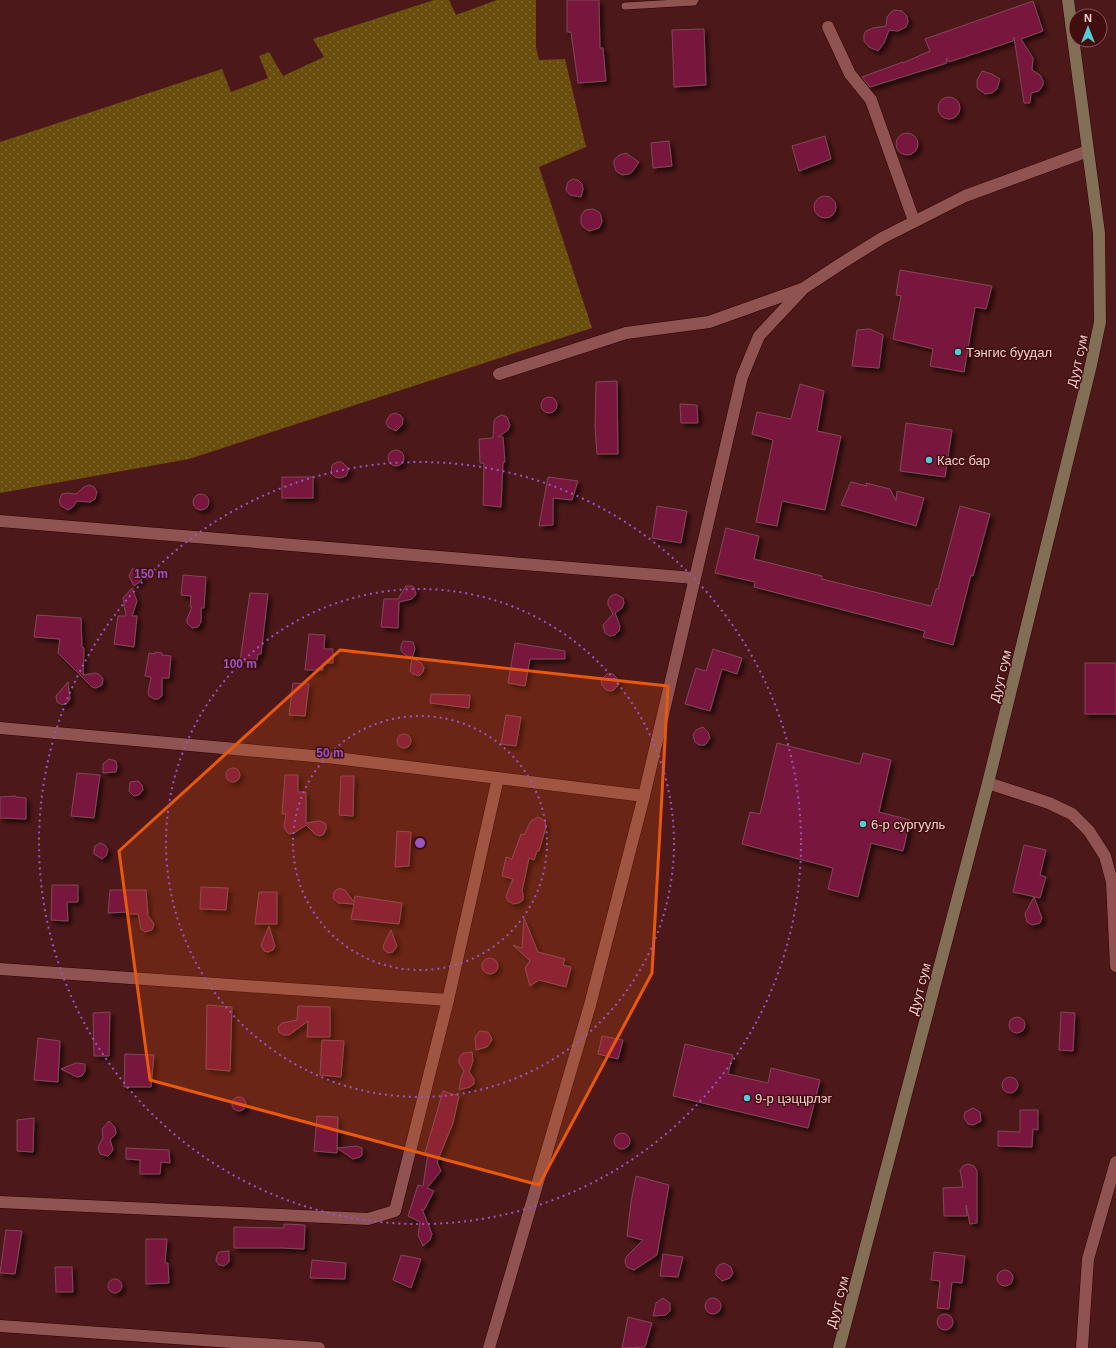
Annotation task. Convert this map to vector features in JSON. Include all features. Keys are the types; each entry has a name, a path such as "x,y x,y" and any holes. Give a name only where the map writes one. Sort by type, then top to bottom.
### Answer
{"main road":[{"name":"Дуут сум","path":"839,1348 988,783 1091,365 1100,322 1099,233 1068,0"}],"street":[{"path":"828,27 850,74 871,100 914,221"},
{"path":"498,374 626,333 709,322 804,288 882,238 965,196 1088,151"},
{"path":"489,1348 590,1005 644,796 742,377 760,336 804,288"},
{"path":"0,521 694,578"},
{"path":"0,728 336,758 644,796"},
{"path":"0,1202 368,1219 395,1211 448,1000 498,778"},
{"path":"988,783 1049,803 1072,814 1089,831 1104,856 1112,882 1116,966"},
{"path":"0,969 448,1000"},
{"path":"1082,1348 1088,1259 1116,1162"},
{"path":"0,1326 319,1348"}],"lane":[{"path":"624,6 694,2 695,0"}],"highlighted area":[{"path":"340,650 668,686 652,973 539,1185 150,1080 119,851"}],"shaded area":[{"path":"434,0 449,0 456,15 497,0 536,0 536,47 539,60 565,59 586,147 539,167 592,328 189,459 0,493 0,142 222,69 231,92 268,78 259,56 269,52 283,76 324,57 313,39"}],"building":[{"path":"567,0 599,0 600,48 603,48 606,81 578,83 571,32 567,32"},
{"path":"1033,1 1043,31 1021,39 1033,58 1032,70 1040,75 1043,85 1039,91 1031,93 1030,103 1024,103 1014,37 1013,41 949,62 946,58 947,63 870,87 862,77 903,63 930,51 925,39"},
{"path":"892,11 902,11 907,16 908,22 906,27 898,31 889,30 884,43 878,51 869,47 864,41 864,34 866,31 873,28 886,26 887,17"},
{"path":"704,29 706,85 674,87 672,30"},
{"path":"982,71 992,74 1000,79 997,89 992,93 985,94 977,88 977,80"},
{"path":"949,97 957,100 960,108 957,116 949,119 941,116 938,108 941,100"},
{"path":"907,133 915,136 918,144 915,152 907,155 899,152 896,144 899,136"},
{"path":"825,136 831,159 799,171 792,146"},
{"path":"669,141 672,166 653,168 651,143"},
{"path":"626,153 639,162 632,172 622,175 616,171 614,160 619,155"},
{"path":"573,179 578,180 582,184 583,189 581,197 570,195 566,190 568,182"},
{"path":"825,196 833,199 836,207 833,215 825,218 817,215 814,207 817,199"},
{"path":"593,209 599,212 602,222 599,228 589,231 583,227 581,223 581,216 585,210"},
{"path":"900,270 992,286 986,309 975,307 964,372 930,366 933,349 893,339 901,296 896,295"},
{"path":"870,329 883,335 879,368 852,366 857,330"},
{"path":"617,381 618,454 597,454 595,427 596,382"},
{"path":"800,384 824,391 817,431 841,436 825,510 782,501 777,526 756,522 773,440 752,434 757,412 791,419"},
{"path":"546,397 552,397 557,402 555,411 552,413 546,413 541,408 541,402"},
{"path":"680,404 697,405 698,423 681,423"},
{"path":"395,413 400,415 403,419 402,425 396,431 388,427 386,422 390,415"},
{"path":"502,415 507,417 510,425 508,430 498,437 503,437 505,462 503,462 501,507 483,505 484,463 480,463 479,439 493,438 494,421 497,417"},
{"path":"906,423 952,430 945,477 900,471"},
{"path":"393,450 399,450 404,455 402,464 399,466 393,466 388,461 388,455"},
{"path":"337,462 342,462 348,468 346,476 340,478 335,477 331,473 332,465"},
{"path":"282,477 313,477 313,498 282,498"},
{"path":"548,477 578,481 572,500 553,498 553,525 539,526"},
{"path":"851,482 867,486 866,483 890,489 896,501 897,491 924,498 916,526 841,505"},
{"path":"89,485 94,487 97,492 95,499 90,502 77,501 73,507 68,510 61,506 59,501 62,494 76,494 84,487"},
{"path":"198,494 204,494 209,499 207,508 204,510 198,510 193,505 193,499"},
{"path":"657,506 687,511 681,543 652,538"},
{"path":"960,506 990,514 973,576 971,575 953,645 923,637 925,631 754,587 755,582 715,573 726,528 759,536 754,559 822,576 822,579 931,606 936,589 938,589"},
{"path":"132,569 138,569 143,575 141,581 134,586 129,576"},
{"path":"183,575 206,577 204,608 201,608 201,622 198,627 192,628 187,623 192,607 190,607 191,596 181,595"},
{"path":"406,586 414,587 416,594 412,599 399,602 398,628 381,627 384,599 398,599"},
{"path":"132,588 137,601 132,616 137,616 134,647 114,644 118,616 126,616 123,598"},
{"path":"250,593 268,594 261,654 258,654 256,664 240,661"},
{"path":"616,594 623,598 624,603 622,608 615,613 620,626 619,631 615,635 610,636 605,633 603,625 613,614 608,605 608,600 611,596"},
{"path":"37,615 81,618 82,647 84,648 83,675 96,673 100,675 103,679 102,685 96,688 92,687 58,653 60,639 34,637"},
{"path":"309,634 325,635 324,649 333,649 333,663 323,663 323,670 305,670"},
{"path":"403,641 413,642 415,649 412,658 401,651"},
{"path":"515,643 565,651 565,659 530,659 525,686 508,683"},
{"path":"713,649 742,658 737,674 722,669 710,711 685,704 696,668 706,671"},
{"path":"155,652 162,653 162,655 171,656 169,678 162,678 162,696 158,699 154,699 149,696 148,693 151,677 145,676 149,653 155,654"},
{"path":"412,658 421,663 424,667 423,672 419,676 410,671"},
{"path":"1085,663 1116,663 1116,714 1085,714"},
{"path":"607,674 613,674 617,678 619,684 614,690 611,691 606,690 602,685 601,680"},
{"path":"68,682 70,699 67,703 62,705 57,702 56,696"},
{"path":"293,683 309,684 305,716 289,715"},
{"path":"431,694 470,695 469,708 430,703"},
{"path":"506,715 521,717 516,746 501,744"},
{"path":"703,727 708,732 710,738 705,745 699,745 695,742 693,735 696,730"},
{"path":"401,734 407,734 411,738 411,744 407,748 401,748 397,744 397,738"},
{"name":"6-р сургууль","path":"777,743 860,764 863,753 891,760 879,812 910,820 903,851 871,843 858,897 828,889 833,868 742,844 750,812 760,814"},
{"path":"109,759 116,761 116,772 103,773 103,764"},
{"path":"230,768 236,768 240,772 240,778 236,782 230,782 226,778 226,772"},
{"path":"77,773 100,775 94,818 71,816"},
{"path":"285,775 298,775 298,792 306,792 306,823 320,821 326,824 324,834 320,836 315,834 306,825 294,833 289,834 286,831 284,827 286,814 282,814"},
{"path":"341,776 354,776 353,816 339,815"},
{"path":"138,781 142,785 143,790 139,795 134,796 129,791 130,782"},
{"path":"16,796 26,798 26,819 0,818 0,797"},
{"path":"538,817 545,821 546,827 539,851 537,851 534,860 529,858 522,891 523,900 519,903 513,904 508,901 506,896 513,879 502,876 506,857 512,859 521,834 524,835 531,821"},
{"path":"397,831 411,832 409,866 395,867"},
{"path":"100,843 105,845 108,850 106,856 102,859 94,854 95,846"},
{"path":"1024,845 1046,850 1040,875 1046,877 1040,898 1013,892"},
{"path":"52,885 78,885 78,902 67,902 68,921 51,920"},
{"path":"201,887 228,888 226,910 200,909"},
{"path":"339,888 345,890 354,902 355,896 402,903 399,924 351,919 354,904 338,903 333,898 334,892"},
{"path":"110,890 146,890 147,914 154,924 152,930 145,932 141,929 138,914 127,914 127,912 108,913"},
{"path":"259,892 277,892 277,924 255,924"},
{"path":"1034,897 1042,918 1040,923 1032,925 1027,922 1025,914"},
{"path":"524,918 538,952 565,959 563,965 571,967 566,987 539,980 530,986 525,968 530,961 513,945 522,948"},
{"path":"269,926 275,946 273,950 268,952 264,951 261,945"},
{"path":"391,930 397,946 393,952 388,953 384,950 383,946"},
{"path":"487,958 493,958 498,963 496,972 493,974 487,974 482,969 482,963"},
{"path":"207,1005 232,1007 230,1071 206,1069"},
{"path":"298,1006 330,1007 330,1037 307,1037 308,1021 289,1035 284,1035 279,1032 278,1027 282,1023 297,1020"},
{"path":"110,1012 109,1056 94,1056 93,1013"},
{"path":"1061,1012 1075,1013 1073,1051 1059,1050"},
{"path":"1014,1017 1020,1017 1025,1022 1023,1031 1020,1033 1014,1033 1009,1028 1009,1022"},
{"path":"480,1031 488,1032 492,1040 487,1047 476,1050 475,1037"},
{"path":"602,1036 623,1040 618,1059 598,1054"},
{"path":"38,1038 60,1041 58,1082 34,1080"},
{"path":"322,1040 344,1041 341,1077 320,1075"},
{"path":"685,1044 733,1055 728,1074 768,1083 771,1068 820,1080 808,1128 673,1096"},
{"path":"472,1052 473,1061 469,1072 474,1079 474,1084 470,1087 459,1090 464,1071 459,1063 459,1058 463,1053"},
{"path":"125,1054 154,1055 151,1087 124,1087"},
{"path":"76,1063 85,1064 85,1071 82,1076 77,1077 61,1069"},
{"path":"1007,1077 1013,1077 1018,1082 1016,1091 1013,1093 1007,1093 1002,1088 1002,1082"},
{"path":"443,1091 459,1096 453,1123 437,1162 441,1171 427,1188 434,1191 424,1210 422,1209 432,1234 430,1240 423,1246 418,1235 420,1222 408,1216 418,1185 423,1186 428,1153 425,1153"},
{"path":"236,1097 242,1097 246,1101 246,1107 242,1111 236,1111 232,1107 232,1101"},
{"path":"973,1108 980,1112 981,1121 973,1125 968,1124 964,1118 965,1112"},
{"path":"1020,1110 1038,1110 1038,1130 1033,1129 1032,1147 998,1146 998,1131 1020,1132"},
{"path":"317,1116 338,1117 337,1153 314,1151"},
{"path":"34,1118 33,1152 17,1151 17,1120"},
{"path":"109,1121 115,1127 116,1134 110,1140 113,1149 108,1156 100,1154 98,1147 103,1138 102,1129"},
{"path":"619,1133 625,1133 630,1138 628,1147 625,1149 619,1149 614,1144 614,1138"},
{"path":"357,1146 362,1148 362,1155 353,1159 337,1148"},
{"path":"126,1148 169,1150 170,1163 161,1162 160,1174 140,1174 140,1160 126,1159"},
{"path":"968,1164 974,1166 977,1171 977,1223 970,1224 966,1205 967,1216 944,1216 943,1188 963,1187 960,1170 963,1166"},
{"path":"636,1176 669,1185 657,1255 634,1270 627,1267 625,1262 626,1257 643,1240 627,1236"},
{"path":"284,1224 305,1225 304,1249 234,1248 234,1227 284,1228"},
{"path":"6,1230 22,1231 15,1274 0,1273"},
{"path":"146,1239 167,1239 165,1263 168,1263 169,1283 146,1284"},
{"path":"229,1251 229,1262 224,1266 219,1265 216,1261 219,1252"},
{"path":"934,1252 965,1256 962,1283 952,1282 949,1309 937,1308 940,1281 931,1280"},
{"path":"663,1254 683,1257 678,1277 660,1276"},
{"path":"401,1255 421,1259 411,1288 393,1280"},
{"path":"312,1260 346,1263 345,1279 310,1278"},
{"path":"724,1263 731,1267 733,1273 730,1278 722,1281 716,1275 716,1270 719,1265"},
{"path":"55,1267 72,1267 73,1292 56,1292"},
{"path":"1002,1270 1008,1270 1013,1275 1011,1284 1008,1286 1002,1286 997,1281 997,1275"},
{"path":"112,1279 118,1279 122,1283 122,1289 118,1293 112,1293 108,1289 108,1283"},
{"path":"663,1298 670,1303 670,1311 666,1315 653,1316 656,1303"},
{"path":"710,1298 716,1298 721,1303 719,1312 716,1314 710,1314 705,1309 705,1303"},
{"path":"942,1314 948,1314 953,1319 951,1328 948,1330 942,1330 937,1325 937,1319"},
{"path":"628,1317 652,1323 645,1347 622,1348"}],"place":[{"name":"Тэнгис буудал","path":"958,352"},
{"name":"Касс бар","path":"929,460"},
{"name":"6-р сургууль","path":"863,824"},
{"name":"9-р цэццрлэг","path":"747,1098"}]}
